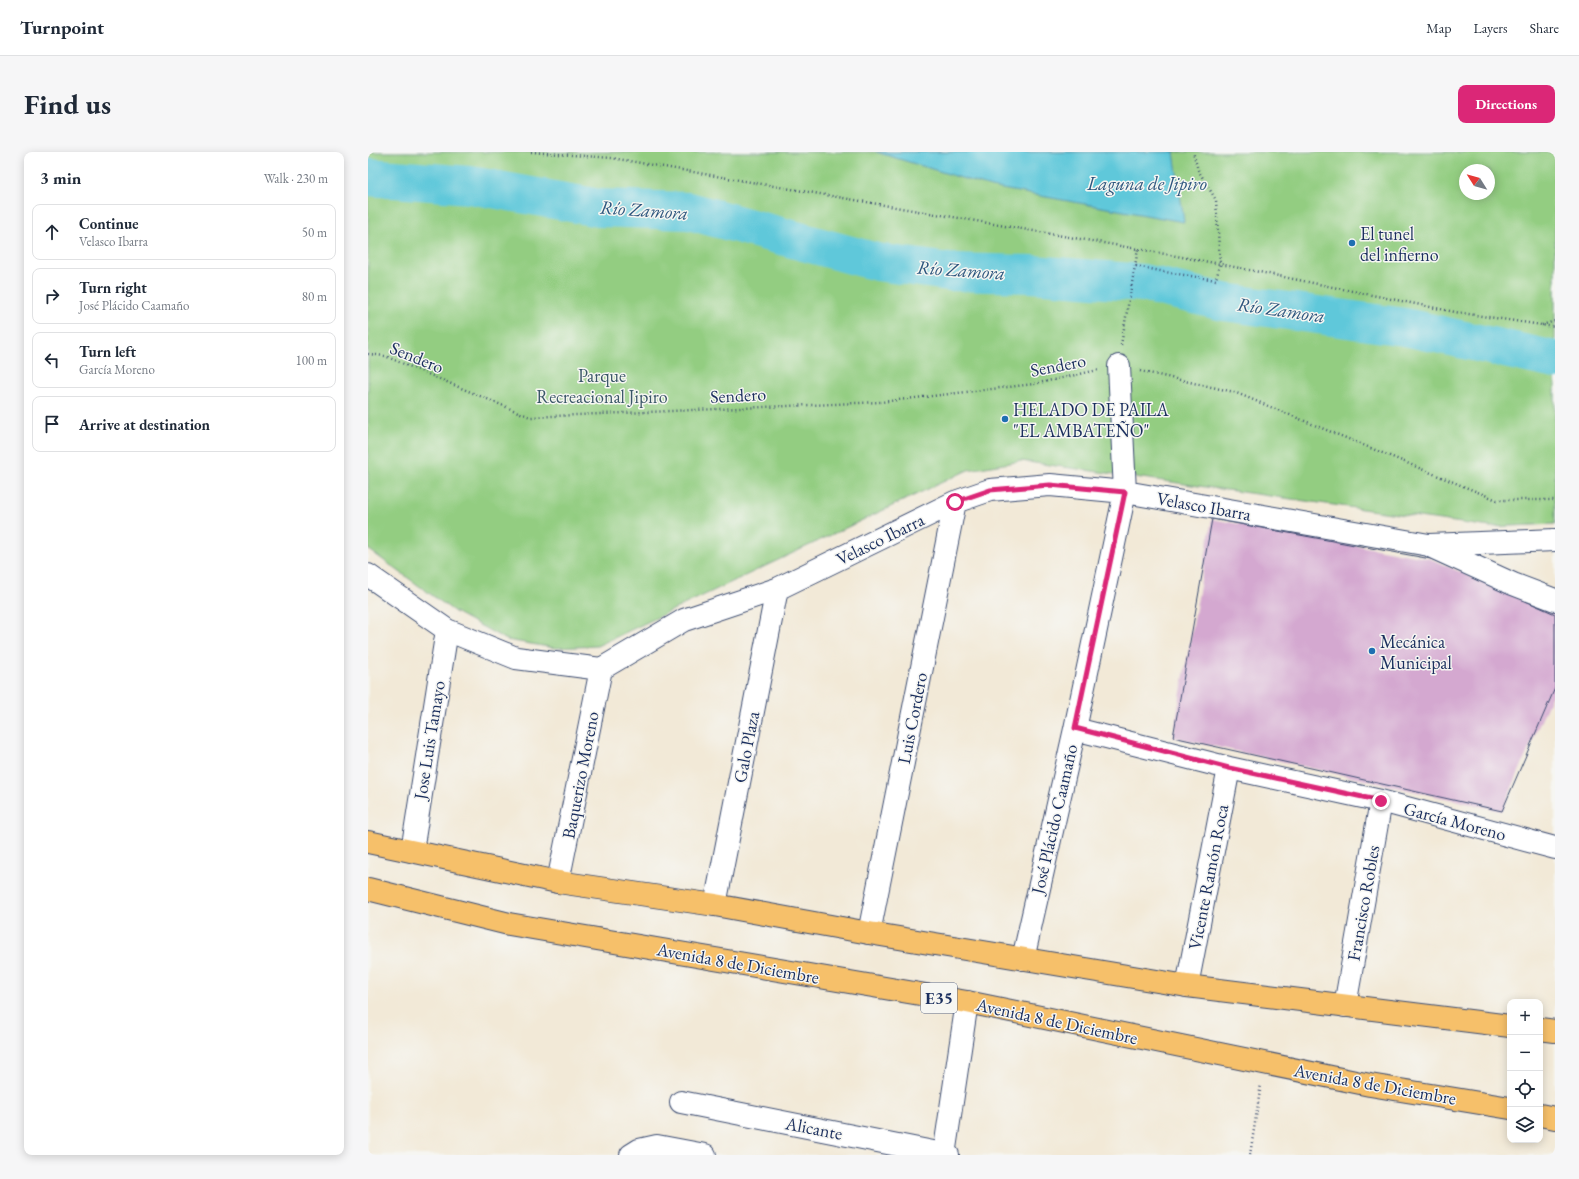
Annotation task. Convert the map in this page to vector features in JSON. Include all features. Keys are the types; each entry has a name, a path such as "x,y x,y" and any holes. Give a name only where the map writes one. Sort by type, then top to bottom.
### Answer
{"highway":[{"path":"368,842 558,882 715,905 869,933 1187,986 1507,1026"},
{"name":"Avenida 8 de Diciembre","path":"368,889 509,924 967,1002 1370,1085 1507,1108"},
{"path":"1543,1030 1555,1031"},
{"path":"1543,1116 1555,1118"}],"street":[{"name":"José Plácido Caamaño","path":"1023,959 1075,728 1125,492 1119,366"},
{"name":"Velasco Ibarra","path":"601,669 684,620 777,589 955,502 990,490 1050,485 1125,492 1429,546 1555,540"},
{"name":"Luis Cordero","path":"869,933 955,502"},
{"name":"Velasco Ibarra","path":"1429,546 1513,584 1555,600"},
{"path":"368,575 447,630 516,658 601,669"},
{"name":"Galo Plaza","path":"715,905 777,589"},
{"name":"Jose Luis Tamayo","path":"412,851 447,630"},
{"name":"Baquerizo Moreno","path":"558,882 601,669"},
{"name":"García Moreno","path":"1075,728 1229,768 1381,801 1555,848"},
{"name":"Vicente Ramón Roca","path":"1187,986 1229,768"},
{"name":"Francisco Robles","path":"1345,1006 1381,801"},
{"path":"946,1155 967,1002"},
{"name":"Alicante","path":"681,1102 946,1155"},
{"path":"631,1155 639,1150 657,1146 705,1155"}],"path":[{"path":"531,152 612,158 1138,249 1220,264 1455,312 1555,327"},
{"path":"1136,266 1216,280 1220,264 1216,200 1198,170 1193,152"},
{"path":"1122,334 1138,249"},
{"path":"1542,325 1555,321"},
{"name":"Sendero","path":"368,354 385,356 530,417 881,402 1034,384 1119,366"},
{"path":"1119,366 1234,392 1497,500 1555,500"},
{"path":"1250,1155 1265,1064"}],"green space":[{"name":"Parque Recreacional Jipiro","path":"368,152 1555,152 1555,524 1490,527 1021,461 968,470 597,646 555,648 507,640 455,612 368,549"}],"water":[{"name":"Laguna de Jipiro","path":"876,152 1174,152 1184,222 991,187"}],"building":[{"name":"Mecánica Municipal","path":"1212,519 1431,559 1555,614 1555,688 1502,811 1173,737"}],"waterway":[{"name":"Río Zamora","path":"368,177 470,185 599,208 689,211 877,262 949,272 1032,274 1143,283 1224,302 1405,327 1555,360"}],"place":[{"name":"El tunel del infierno","path":"1352,243"},
{"name":"HELADO DE PAILA \"EL AMBATEÑO\"","path":"1005,419"},
{"name":"Mecánica Municipal","path":"1372,651"}],"route":[{"path":"955,502 990,490 1050,485 1125,492 1075,728 1229,768 1381,801"}]}
